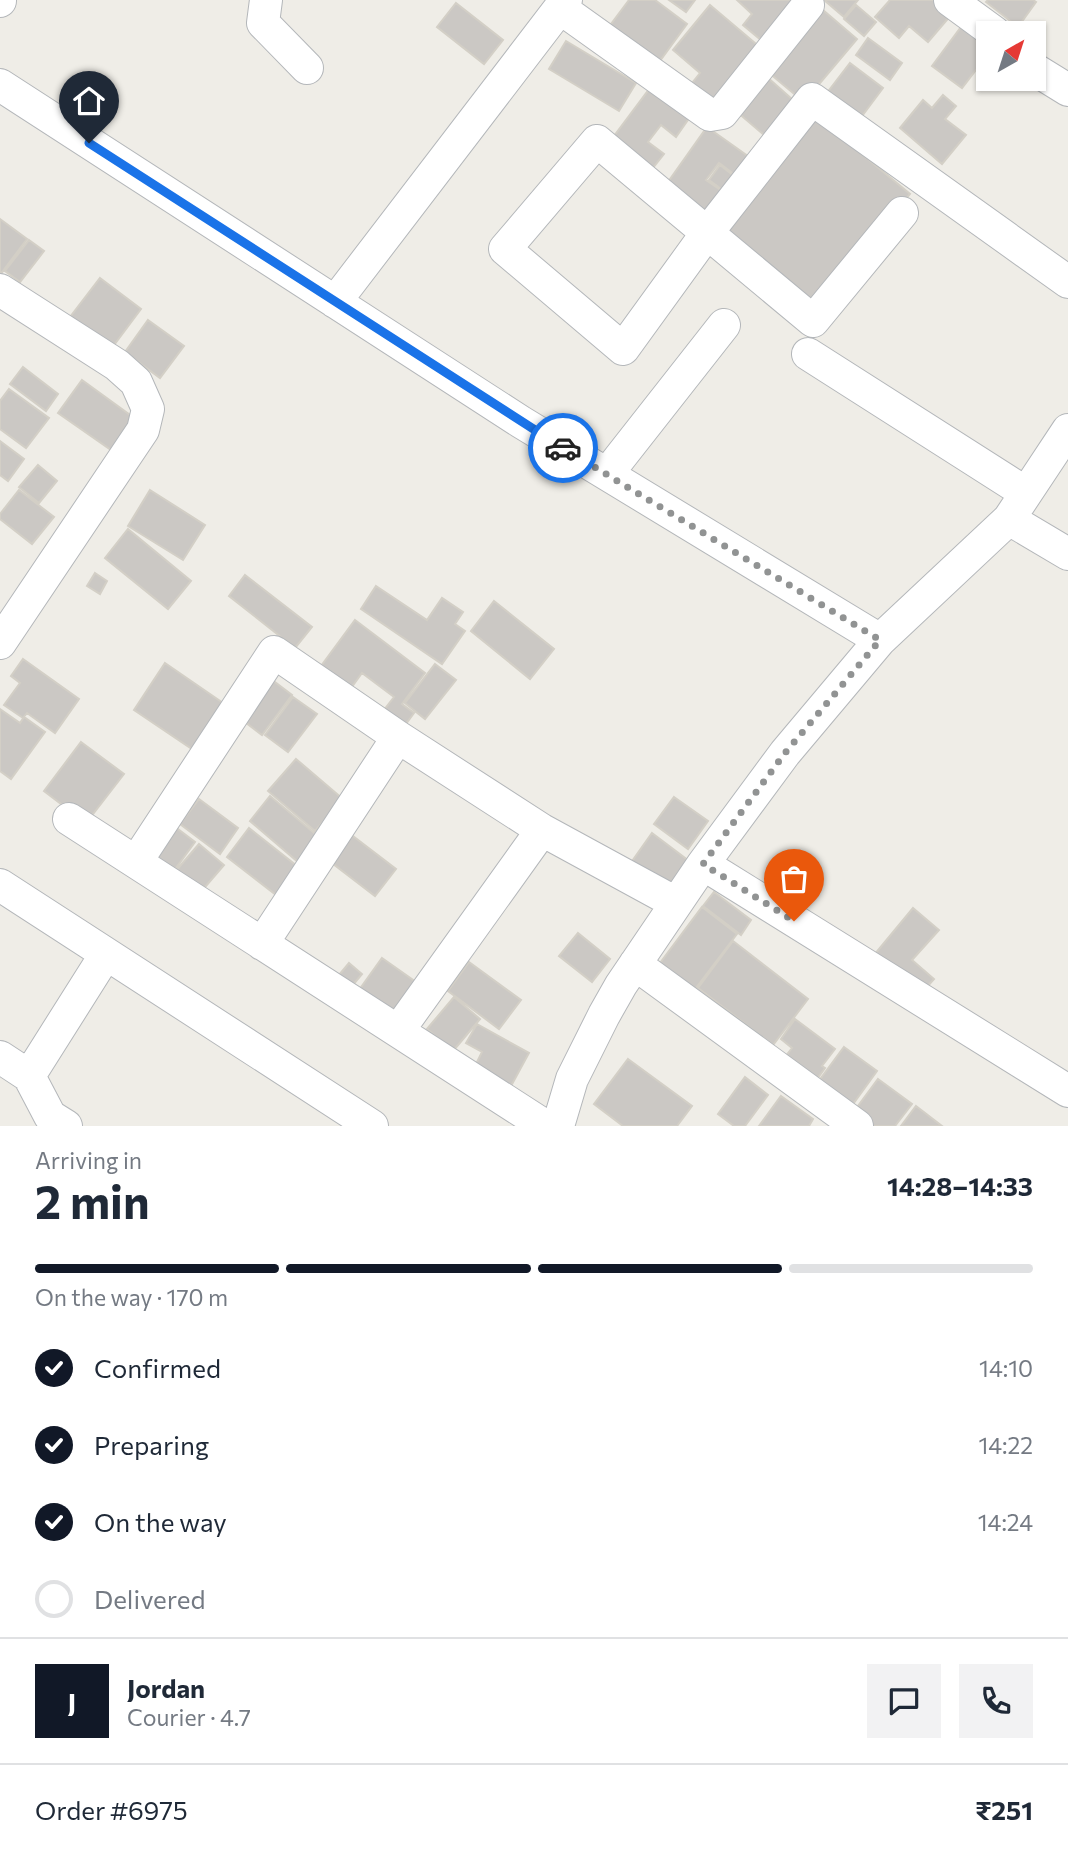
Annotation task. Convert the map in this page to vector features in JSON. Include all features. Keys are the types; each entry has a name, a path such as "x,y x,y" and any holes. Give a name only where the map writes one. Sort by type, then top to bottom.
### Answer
{"street":[{"path":"266,0 262,23 307,68"},
{"path":"950,0 979,21"},
{"path":"335,302 563,4 710,115 722,113 808,5"},
{"path":"1046,76 1068,90"},
{"path":"0,85 521,422 880,640"},
{"path":"902,213 813,321 707,233 597,141 505,249 623,349 707,233 812,100 1068,282"},
{"path":"0,290 117,365 136,382 148,409 143,430 0,643"},
{"path":"607,474 724,325"},
{"path":"808,354 1026,492"},
{"path":"558,1126 572,1079 604,1015 703,864 785,753 880,640 1009,519 1068,430"},
{"path":"1009,519 1068,554"},
{"path":"136,862 274,652 398,737 542,830 676,903"},
{"path":"262,944 398,737"},
{"path":"69,819 545,1126"},
{"path":"398,1031 542,830"},
{"path":"703,864 1068,1091"},
{"path":"0,885 372,1126"},
{"path":"29,1076 106,954"},
{"path":"635,964 857,1126"},
{"path":"0,1057 29,1076 53,1122"}],"building":[{"path":"629,0 655,0 687,24 654,69 605,32"},
{"path":"669,0 695,0 686,12"},
{"path":"737,0 795,0 761,40 743,25 752,14"},
{"path":"824,0 858,0 844,17"},
{"path":"890,0 933,0 951,15 928,42 909,26 899,38 875,17"},
{"path":"986,2 1036,2 1022,21 1010,21"},
{"path":"456,3 503,40 484,64 437,27"},
{"path":"710,5 761,48 715,102 692,83 700,73 673,50"},
{"path":"856,5 876,22 864,36 844,19"},
{"path":"823,10 857,39 804,102 769,73"},
{"path":"964,23 976,32 976,70 962,88 932,66"},
{"path":"868,38 902,63 890,80 856,55"},
{"path":"566,41 636,83 619,111 549,69"},
{"path":"850,63 883,88 856,124 823,98"},
{"path":"767,77 801,107 771,141 737,112"},
{"path":"650,88 690,117 676,137 661,125 648,142 664,154 648,174 608,144"},
{"path":"943,95 956,106 945,119 966,135 942,164 900,128 923,100 932,108"},
{"path":"817,117 910,194 816,309 722,233"},
{"path":"707,127 752,159 739,178 719,163 706,180 722,191 704,217 663,189"},
{"path":"720,165 739,180 728,194 709,180"},
{"path":"0,219 27,239 0,275"},
{"path":"29,240 44,251 20,282 5,271"},
{"path":"100,278 141,309 111,349 70,317"},
{"path":"148,320 184,346 160,378 125,352"},
{"path":"23,367 58,394 46,411 10,384"},
{"path":"82,380 137,420 114,452 58,413"},
{"path":"9,389 49,418 26,448 0,429 0,401"},
{"path":"0,441 24,459 8,481 0,475"},
{"path":"38,465 57,481 39,503 19,487"},
{"path":"19,490 54,517 32,544 0,519 0,514"},
{"path":"150,490 205,525 183,560 128,526"},
{"path":"128,529 191,581 168,609 105,558"},
{"path":"95,573 107,581 100,594 87,586"},
{"path":"245,575 312,627 295,648 229,596"},
{"path":"376,586 427,620 442,598 463,612 455,624 465,631 442,664 361,609"},
{"path":"494,601 554,649 530,679 471,631"},
{"path":"355,620 425,673 402,704 414,713 406,724 384,710 394,697 362,673 351,688 321,666"},
{"path":"23,659 79,699 55,733 27,713 23,718 4,705 20,683 11,676"},
{"path":"165,663 223,703 192,749 134,710"},
{"path":"435,664 456,680 425,719 405,703"},
{"path":"271,679 292,695 262,735 241,719"},
{"path":"293,697 317,714 288,752 265,735"},
{"path":"0,709 20,723 24,717 45,732 11,779 0,771"},
{"path":"81,742 124,774 86,823 44,791"},
{"path":"296,759 343,799 315,831 268,791"},
{"path":"270,796 319,837 298,862 250,821"},
{"path":"674,797 708,821 688,849 654,824"},
{"path":"199,799 238,828 220,854 180,824"},
{"path":"174,826 195,842 173,872 151,856"},
{"path":"249,828 302,870 280,898 227,857"},
{"path":"349,833 396,869 375,896 328,860"},
{"path":"652,833 689,861 667,891 630,864"},
{"path":"199,844 224,865 199,894 174,873"},
{"path":"714,892 751,920 741,935 703,906"},
{"path":"702,907 737,934 686,1001 651,975"},
{"path":"913,908 939,930 912,960 934,979 919,996 869,961"},
{"path":"578,933 610,959 592,982 559,956"},
{"path":"733,941 808,999 773,1045 698,988"},
{"path":"382,958 416,982 393,1015 359,990"},
{"path":"469,962 521,1000 499,1029 448,991"},
{"path":"349,963 362,974 347,992 334,981"},
{"path":"454,997 480,1019 453,1051 427,1029"},
{"path":"795,1019 835,1049 812,1086 781,1062 792,1048 781,1039"},
{"path":"477,1024 529,1053 510,1088 474,1068 482,1052 466,1043"},
{"path":"844,1047 877,1071 848,1111 815,1086"},
{"path":"628,1059 692,1106 677,1126 623,1126 594,1104"},
{"path":"745,1077 768,1095 745,1126 734,1126 718,1114"},
{"path":"878,1079 912,1104 895,1126 868,1126 852,1114"},
{"path":"781,1096 813,1119 809,1126 759,1126"},
{"path":"916,1106 942,1126 901,1126"}],"way so far":[{"path":"563,448 880,640 785,753 703,864 794,921"}],"route":[{"path":"89,143 563,448"}]}
